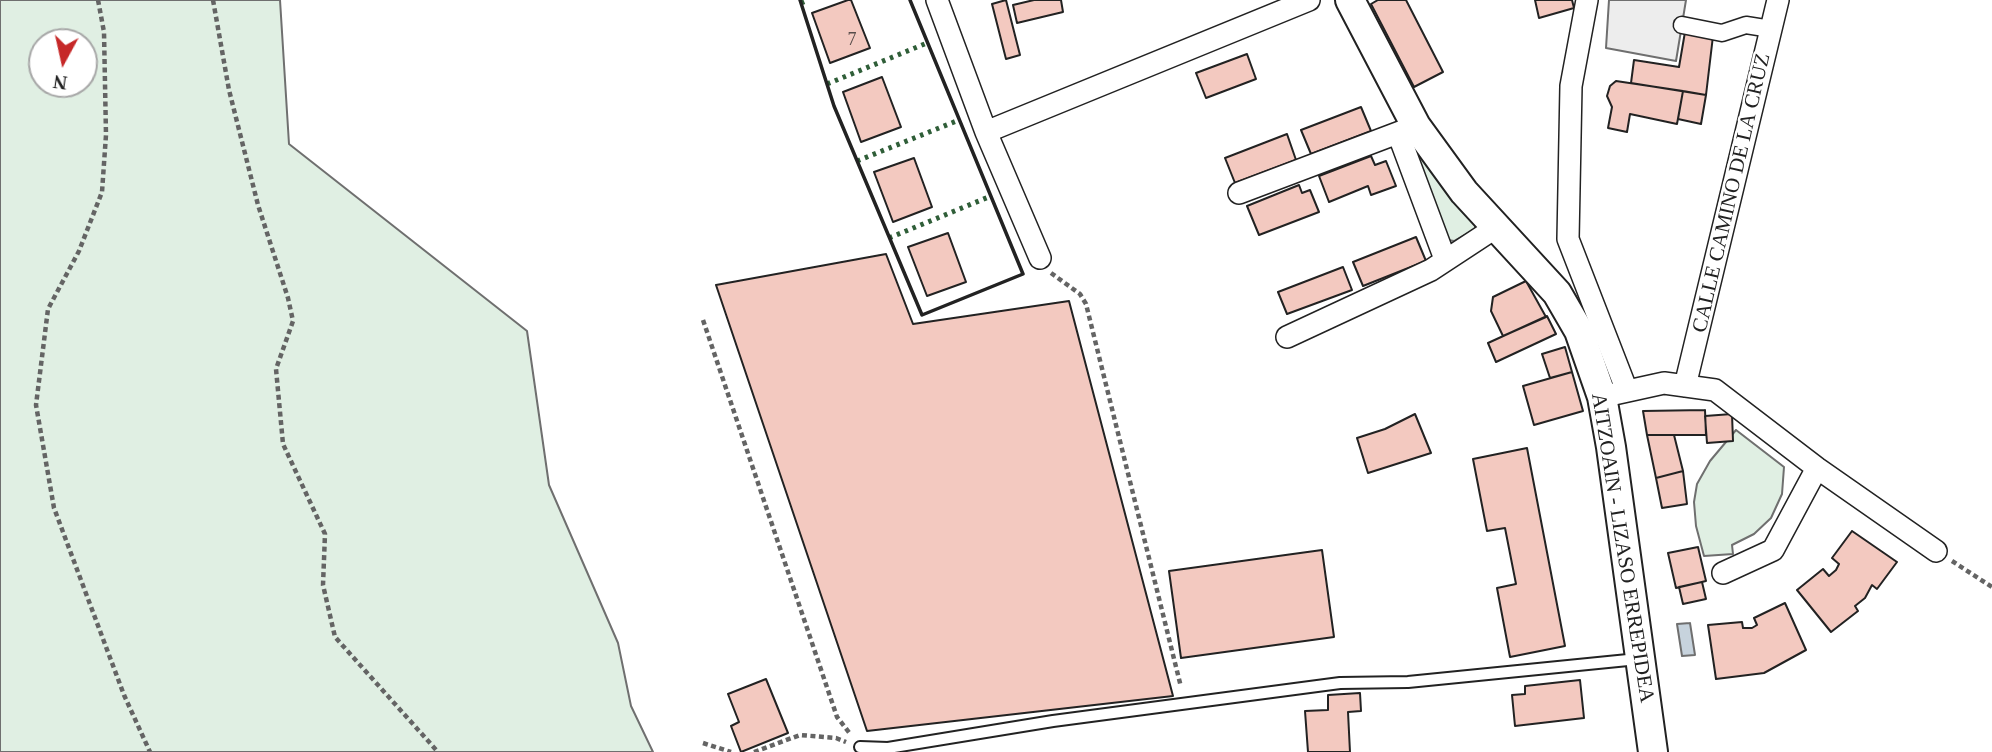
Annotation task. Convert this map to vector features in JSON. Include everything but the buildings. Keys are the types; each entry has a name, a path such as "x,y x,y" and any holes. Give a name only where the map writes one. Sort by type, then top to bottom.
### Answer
{"street":[{"path":"937,0 986,132 1040,258"},
{"path":"986,132 1309,0"},
{"name":"AITZOAIN - LIZASO ERREPIDEA","path":"1350,0 1407,130 1558,293 1614,394 1611,447 1653,752"},
{"path":"1587,0 1571,86 1568,239 1614,394 1664,383 1715,390 1817,468 1936,551"},
{"name":"CALLE CAMINO DE LA CRUZ","path":"1685,386 1778,0"},
{"path":"1682,25 1721,33 1746,26 1771,29"},
{"path":"1239,194 1407,130 1445,259"},
{"path":"1287,337 1431,270 1498,226"},
{"path":"1723,573 1773,550 1817,468"}],"lane":[{"path":"860,747 888,748 1053,721 1340,683 1408,682 1641,659"}],"path":[{"path":"97,0 104,32 106,135 102,192 79,251 48,309 36,405 54,508 124,695 150,752"},
{"path":"213,0 229,90 258,205 293,321 276,369 283,444 325,534 323,585 335,637 438,752"},
{"path":"1040,258 1044,268 1080,294 1086,304 1178,680 1188,704"},
{"path":"703,320 837,717 860,747"},
{"path":"1936,551 1992,587"},
{"path":"754,752 800,735 836,738 860,747"},
{"path":"703,743 731,752"}],"green space":[{"path":"0,0 280,0 289,144 527,331 549,485 618,643 631,706 653,752 0,752"},
{"path":"1414,145 1476,224 1475,229 1454,241 1448,240 1413,149"},
{"path":"1736,430 1784,467 1782,494 1771,518 1754,534 1732,545 1733,554 1704,556 1696,526 1694,502 1697,484 1710,461"}],"shaded area":[{"path":"1609,0 1686,0 1676,61 1606,48"},
{"path":"1690,623 1695,655 1682,656 1677,624"}],"hedge":[{"path":"801,3 808,0"},
{"path":"827,84 927,43"},
{"path":"857,161 959,120"},
{"path":"889,238 991,196"}],"wall":[{"path":"800,0 834,106 922,315 1023,274 910,0"}]}
